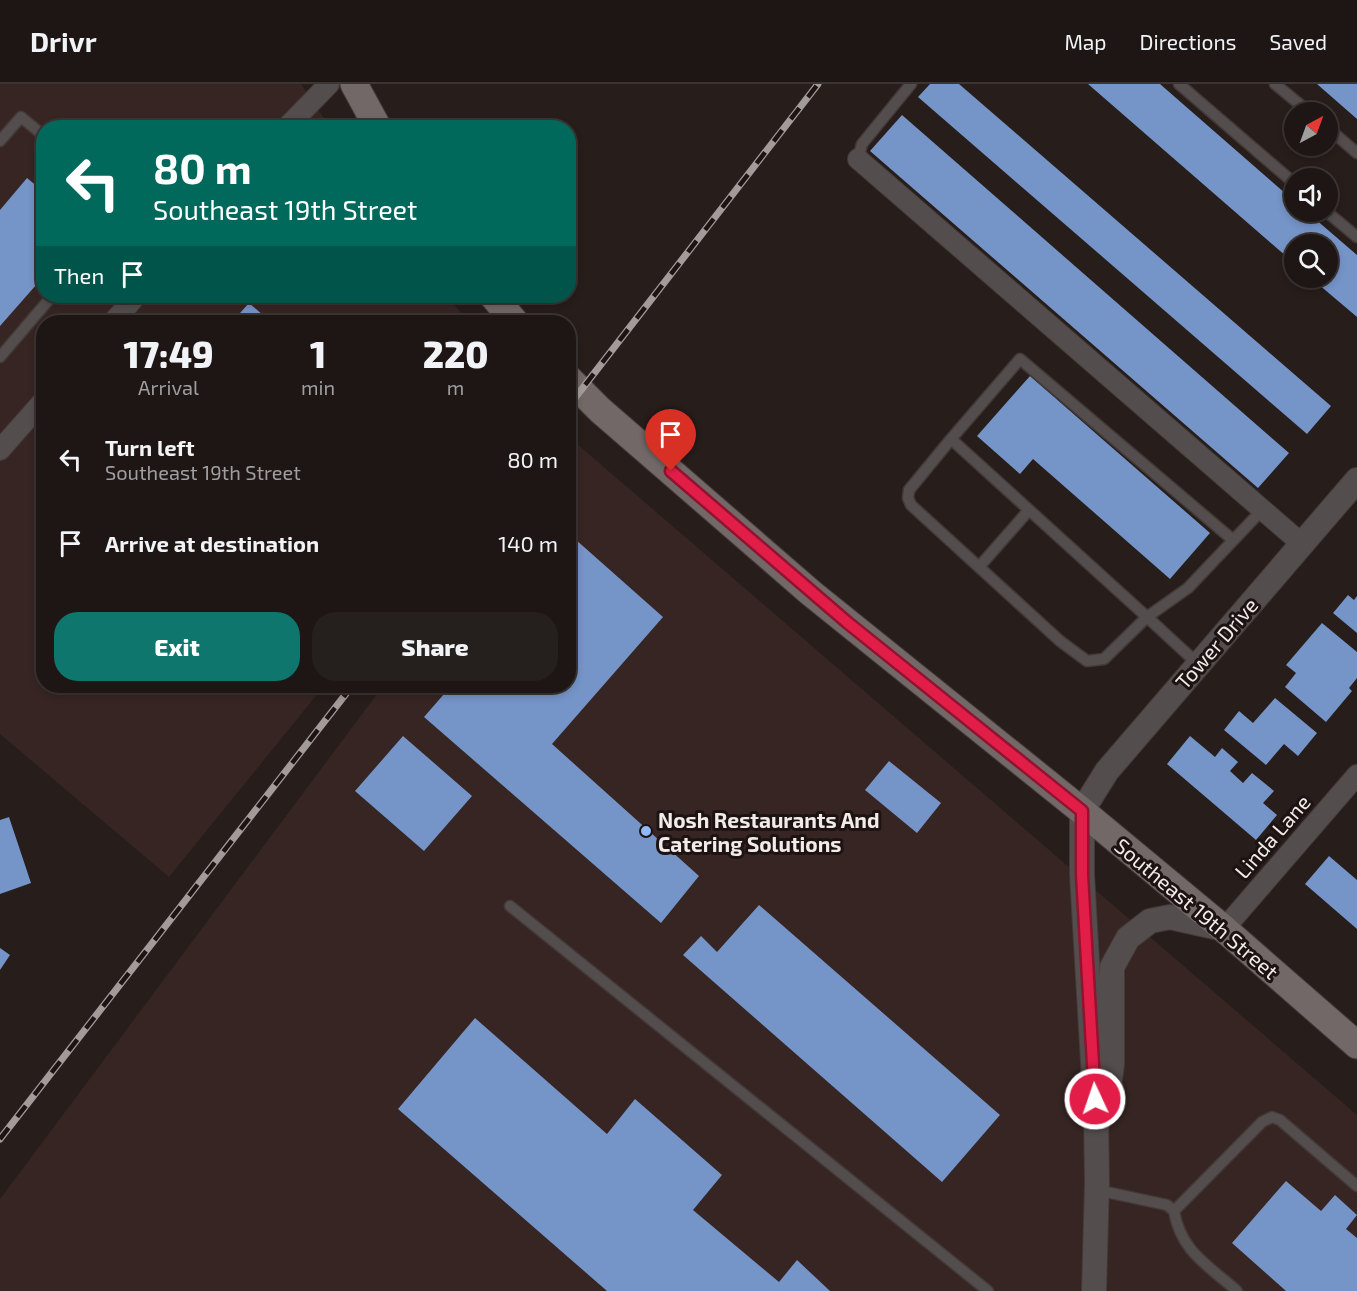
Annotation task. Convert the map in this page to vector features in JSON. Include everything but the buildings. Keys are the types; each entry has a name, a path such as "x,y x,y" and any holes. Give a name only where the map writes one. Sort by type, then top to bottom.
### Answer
{"main road":[{"path":"354,84 374,120"},
{"path":"499,303 509,315"},
{"name":"Southeast 19th Street","path":"576,386 600,410 811,593 1082,811 1224,929 1357,1045"}],"street":[{"path":"294,120 329,84"},
{"path":"858,159 1302,544"},
{"path":"118,315 130,303"},
{"path":"0,450 36,409"},
{"name":"Tower Drive","path":"1082,811 1107,771 1357,480"},
{"name":"Linda Lane","path":"1224,929 1357,775"},
{"path":"1082,811 1082,875 1096,1114 1097,1187 1094,1291"},
{"path":"1097,1187 1112,1064 1112,967 1128,938 1150,921 1170,917 1224,929"}],"lane":[{"path":"858,159 862,144 911,84"},
{"path":"1179,84 1284,174"},
{"path":"1275,84 1297,102"},
{"path":"0,141 21,117 36,129"},
{"path":"1338,137 1357,153"},
{"path":"1338,221 1357,237"},
{"path":"0,357 46,303"},
{"path":"1233,540 1020,359 909,490 908,498 911,505 1087,661 1104,659 1147,617 1188,588 1262,510"},
{"path":"951,439 1198,664"},
{"path":"979,567 1029,510"},
{"path":"510,906 980,1289"},
{"path":"1174,1211 1262,1122 1272,1117 1280,1120 1357,1186"},
{"path":"1097,1187 1159,1202 1174,1211 1177,1229 1185,1245 1238,1291"}],"shaded area":[{"path":"0,84 301,84 325,120 36,120 36,303 453,303 463,315 36,315 36,693 318,693 169,877 0,734"},
{"path":"576,443 1357,1115 1357,1291 0,1291 0,1199 378,693 576,693"}],"railway":[{"path":"576,397 818,84"},
{"path":"0,1139 347,693"}],"place":[{"name":"Nosh Restaurants And Catering Solutions","path":"646,831"}],"route":[{"path":"671,471 811,593 1082,811 1082,875 1095,1099"}]}
